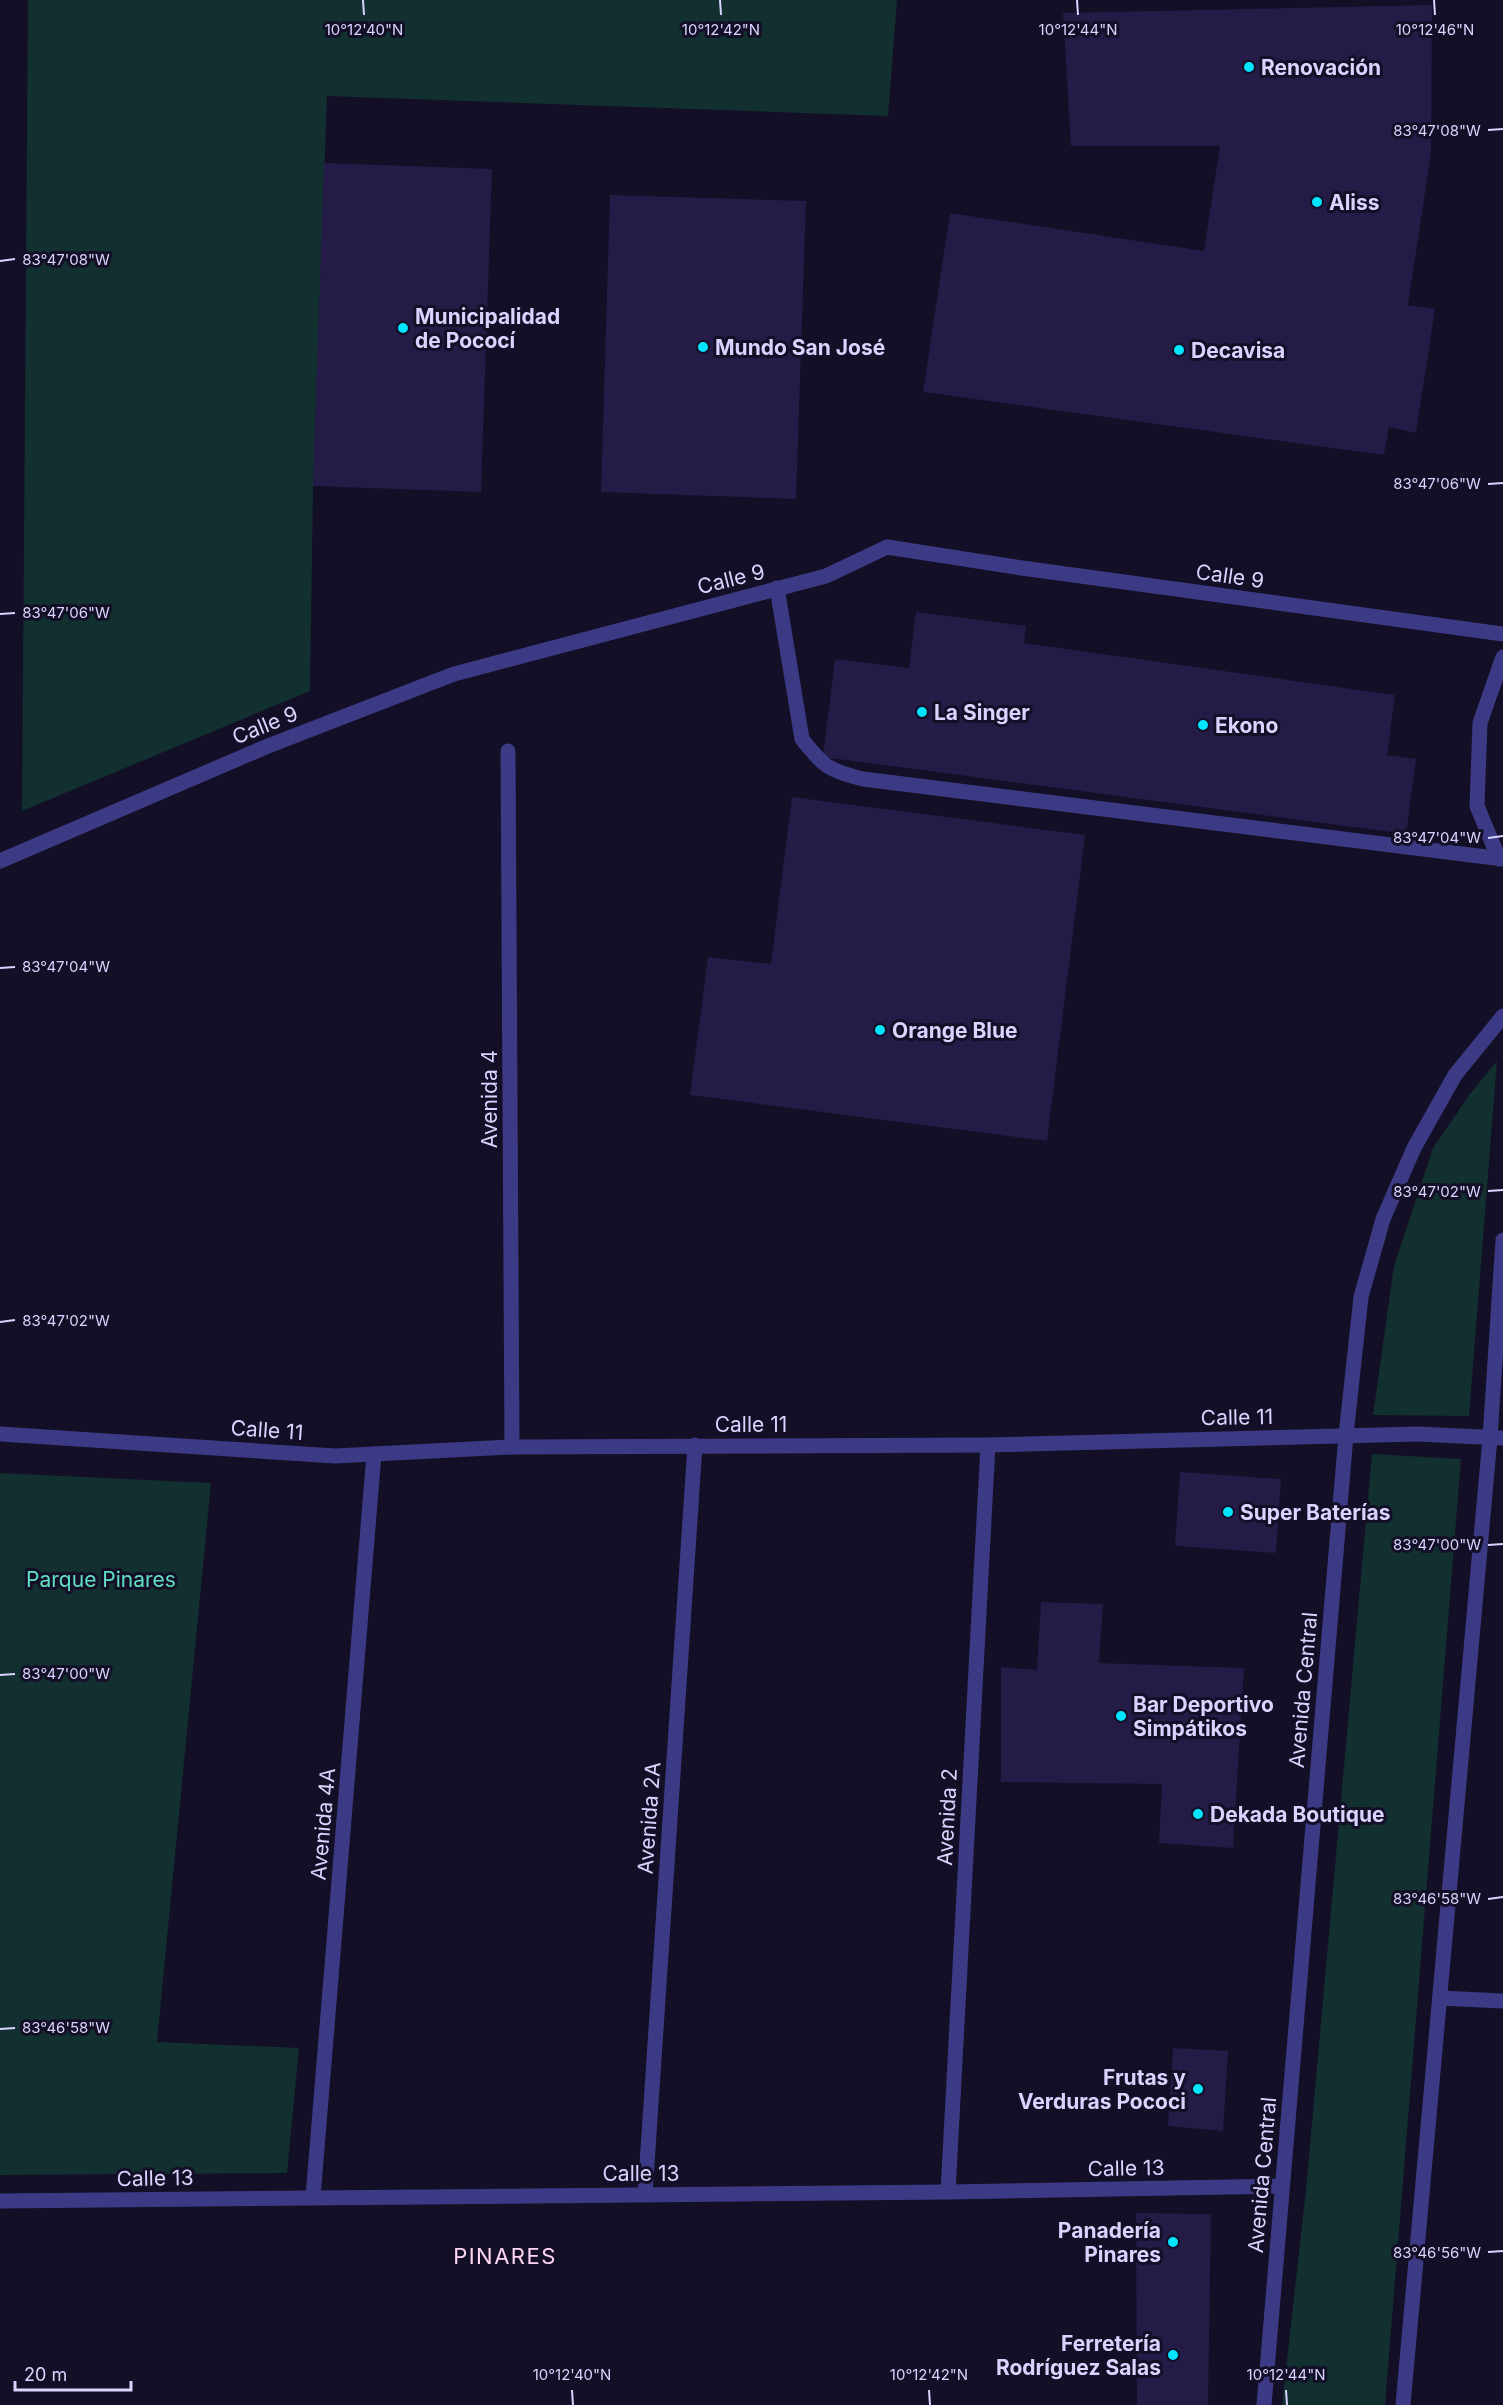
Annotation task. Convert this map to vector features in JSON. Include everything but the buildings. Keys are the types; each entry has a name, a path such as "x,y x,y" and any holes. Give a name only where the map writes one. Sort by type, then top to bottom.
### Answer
{"street":[{"name":"Calle 9","path":"0,861 268,746 454,674 826,576 887,547 1022,568 1503,634"},
{"path":"777,588 802,739 816,757 837,773 863,779 1501,859"},
{"path":"1501,859 1477,806 1480,723 1503,657"},
{"name":"Avenida 4","path":"508,751 512,1447"},
{"name":"Avenida Central","path":"1264,2405 1346,1436 1361,1297 1383,1219 1414,1148 1455,1075 1503,1016"},
{"path":"1404,2405 1440,1998 1497,1438 1503,1240"},
{"name":"Calle 11","path":"0,1434 335,1456 512,1447 988,1444 1417,1434 1497,1438"},
{"name":"Avenida 2","path":"948,2192 988,1444"},
{"name":"Avenida 2A","path":"645,2194 695,1445"},
{"name":"Avenida 4A","path":"313,2198 374,1454"},
{"path":"1440,1998 1503,2001"},
{"name":"Calle 13","path":"0,2200 948,2192 1281,2186"}],"green space":[{"path":"28,0 897,0 888,116 327,96 313,486 310,691 22,811"},
{"path":"1497,1061 1469,1416 1373,1415 1394,1266 1433,1148 1470,1094"},
{"path":"1372,1454 1461,1459 1385,2405 1282,2405 1306,2190"},
{"name":"Parque Pinares","path":"0,1473 211,1483 157,2042 299,2048 287,2173 0,2175"}],"place":[{"name":"Renovación","path":"1249,67"},
{"name":"Aliss","path":"1317,202"},
{"name":"Municipalidad de Pococí","path":"403,328"},
{"name":"Mundo San José","path":"703,347"},
{"name":"Decavisa","path":"1179,350"},
{"name":"La Singer","path":"922,712"},
{"name":"Ekono","path":"1203,725"},
{"name":"Orange Blue","path":"880,1030"},
{"name":"Super Baterías","path":"1228,1512"},
{"name":"Bar Deportivo Simpátikos","path":"1121,1716"},
{"name":"Dekada Boutique","path":"1198,1814"},
{"name":"Frutas y Verduras Pococi","path":"1198,2089"},
{"name":"Panadería Pinares","path":"1173,2242"},
{"name":"Ferretería Rodríguez Salas","path":"1173,2355"}],"district":[{"name":"PINARES","path":"505,2256"}]}
